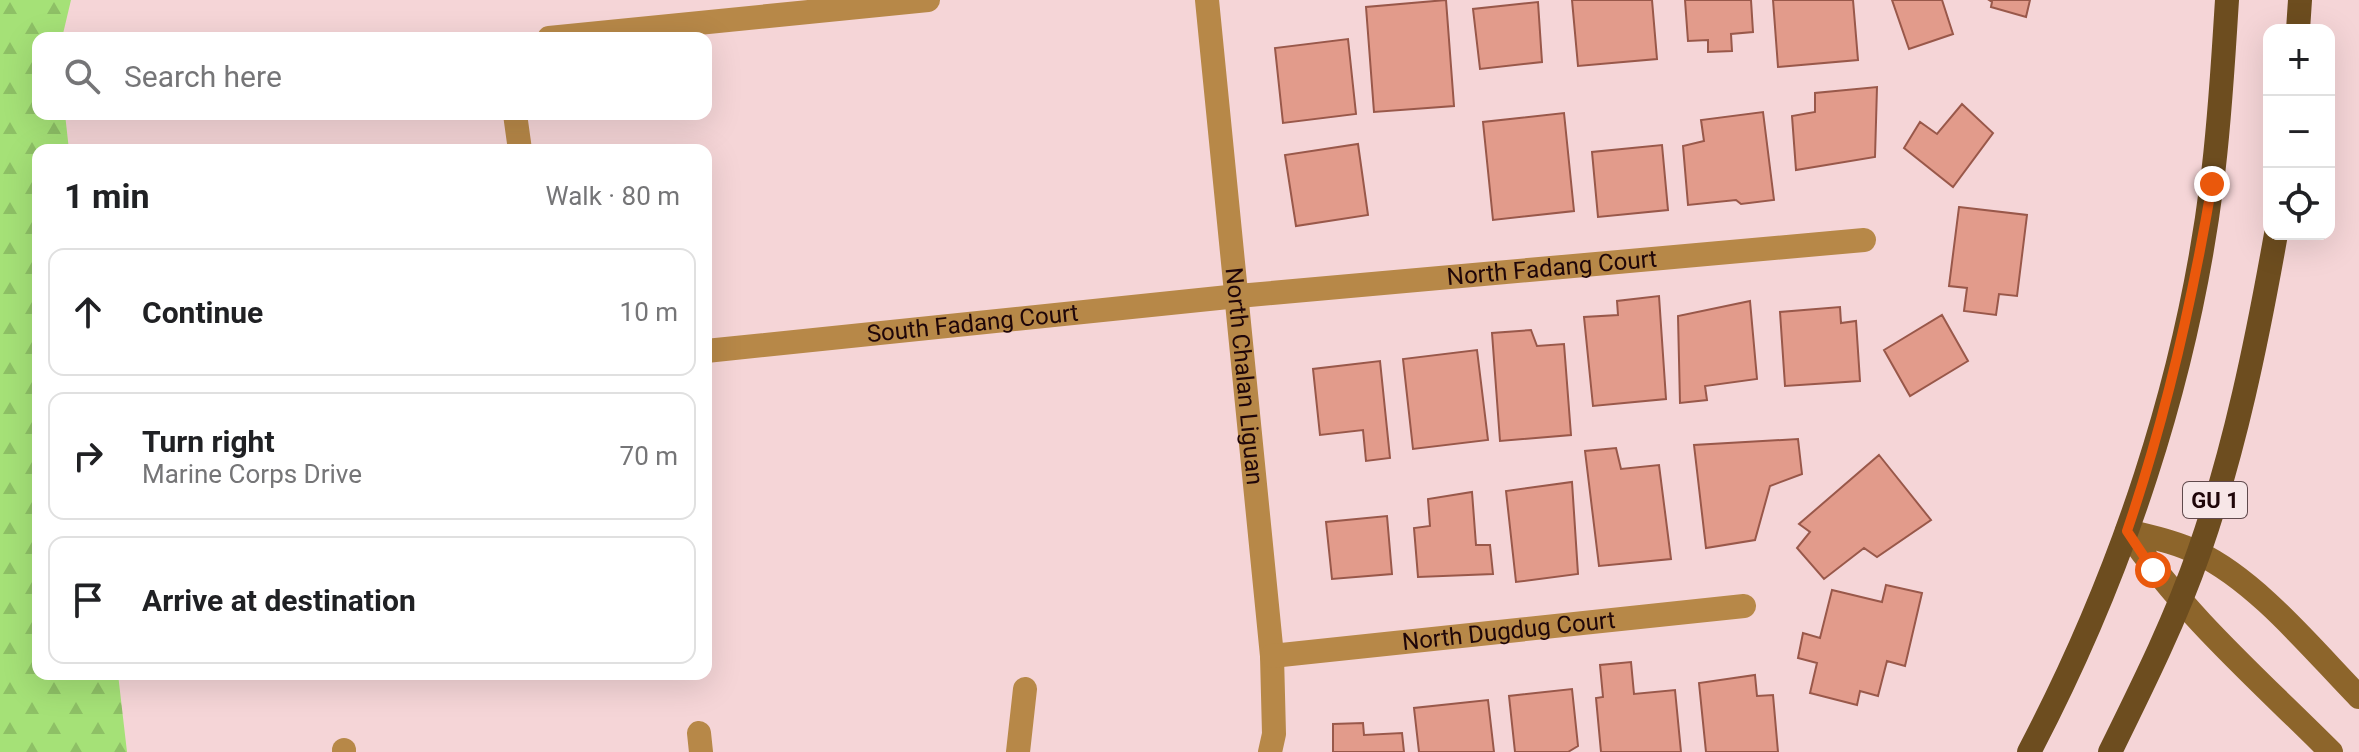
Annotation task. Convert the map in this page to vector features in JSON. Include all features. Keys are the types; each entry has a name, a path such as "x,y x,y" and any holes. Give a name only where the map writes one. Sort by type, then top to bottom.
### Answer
{"main road":[{"path":"2029,752 2085,640 2152,459 2177,364 2212,184 2227,0"},
{"path":"2298,24 2300,0"},
{"name":"GU 1","path":"2110,752 2151,669 2198,553 2247,381 2275,240"},
{"path":"2127,531 2198,553 2254,590 2359,697"},
{"path":"2127,531 2153,570 2179,600 2331,752"}],"street":[{"path":"609,32 928,0"},
{"name":"North Chalan Liguan","path":"1207,0 1272,656 1274,734 1270,752"},
{"path":"516,120 519,144"},
{"name":"North Fadang Court","path":"1238,296 1864,240"},
{"name":"South Fadang Court","path":"712,350 1238,296"},
{"name":"North Dugdug Court","path":"1272,656 1744,606"},
{"path":"1018,752 1025,689"}],"green space":[{"path":"0,0 71,0 63,32 32,32 32,120 66,120 68,144 32,144 32,680 119,680 127,752 0,752"}],"building":[{"path":"1446,0 1454,106 1374,112 1366,7"},
{"path":"1572,0 1652,0 1657,59 1578,66"},
{"path":"1685,0 1751,0 1753,32 1731,34 1732,51 1708,52 1708,40 1688,41"},
{"path":"1773,0 1853,0 1858,60 1778,67"},
{"path":"1892,0 1942,0 1953,34 1909,49"},
{"path":"1989,0 2030,0 2026,17 1991,7"},
{"path":"1538,2 1542,62 1480,69 1473,9"},
{"path":"1348,39 1356,114 1283,123 1275,48"},
{"path":"1877,87 1875,157 1796,170 1792,116 1815,112 1815,93"},
{"path":"1962,104 1993,133 1953,187 1904,148 1920,122 1937,134"},
{"path":"1763,112 1774,200 1688,205 1683,146 1704,141 1701,120"},
{"path":"1564,113 1574,211 1493,220 1483,122"},
{"path":"1358,144 1368,215 1296,226 1285,155"},
{"path":"1662,145 1668,210 1598,217 1592,152"},
{"path":"1959,207 2027,215 2017,296 1999,294 1996,315 1964,311 1967,288 1949,286"},
{"path":"1659,296 1666,399 1593,406 1584,317 1618,315 1617,301"},
{"path":"1750,301 1757,379 1705,386 1707,400 1680,403 1678,316"},
{"path":"1840,307 1841,323 1856,321 1860,381 1785,386 1780,312"},
{"path":"1942,315 1968,361 1910,396 1884,350"},
{"path":"1531,330 1537,346 1564,344 1571,435 1500,441 1492,333"},
{"path":"1477,350 1488,440 1413,449 1403,359"},
{"path":"1380,361 1390,458 1366,461 1363,430 1320,435 1313,369"},
{"path":"1798,439 1802,474 1770,486 1755,540 1706,548 1694,445"},
{"path":"1616,448 1621,469 1659,465 1671,559 1599,566 1585,451"},
{"path":"1879,455 1931,520 1877,557 1864,548 1824,579 1797,548 1810,532 1799,524"},
{"path":"1572,482 1578,574 1516,582 1506,491"},
{"path":"1472,492 1476,545 1490,545 1493,574 1418,577 1414,528 1430,526 1428,499"},
{"path":"1387,516 1392,574 1332,579 1326,522"},
{"path":"1886,585 1922,593 1905,666 1887,661 1878,696 1860,691 1857,705 1810,693 1817,663 1798,658 1803,633 1820,638 1832,590 1882,602"},
{"path":"1631,662 1634,694 1675,690 1681,752 1601,752 1596,698 1603,697 1600,665"},
{"path":"1755,675 1757,696 1773,695 1778,752 1706,752 1699,683"},
{"path":"1572,689 1578,746 1568,752 1515,752 1509,696"},
{"path":"1488,700 1494,752 1419,752 1414,708"},
{"path":"1363,723 1364,735 1402,733 1404,752 1333,752 1333,724"}],"route":[{"path":"2153,570 2127,531 2152,459 2177,364 2212,184"}]}
